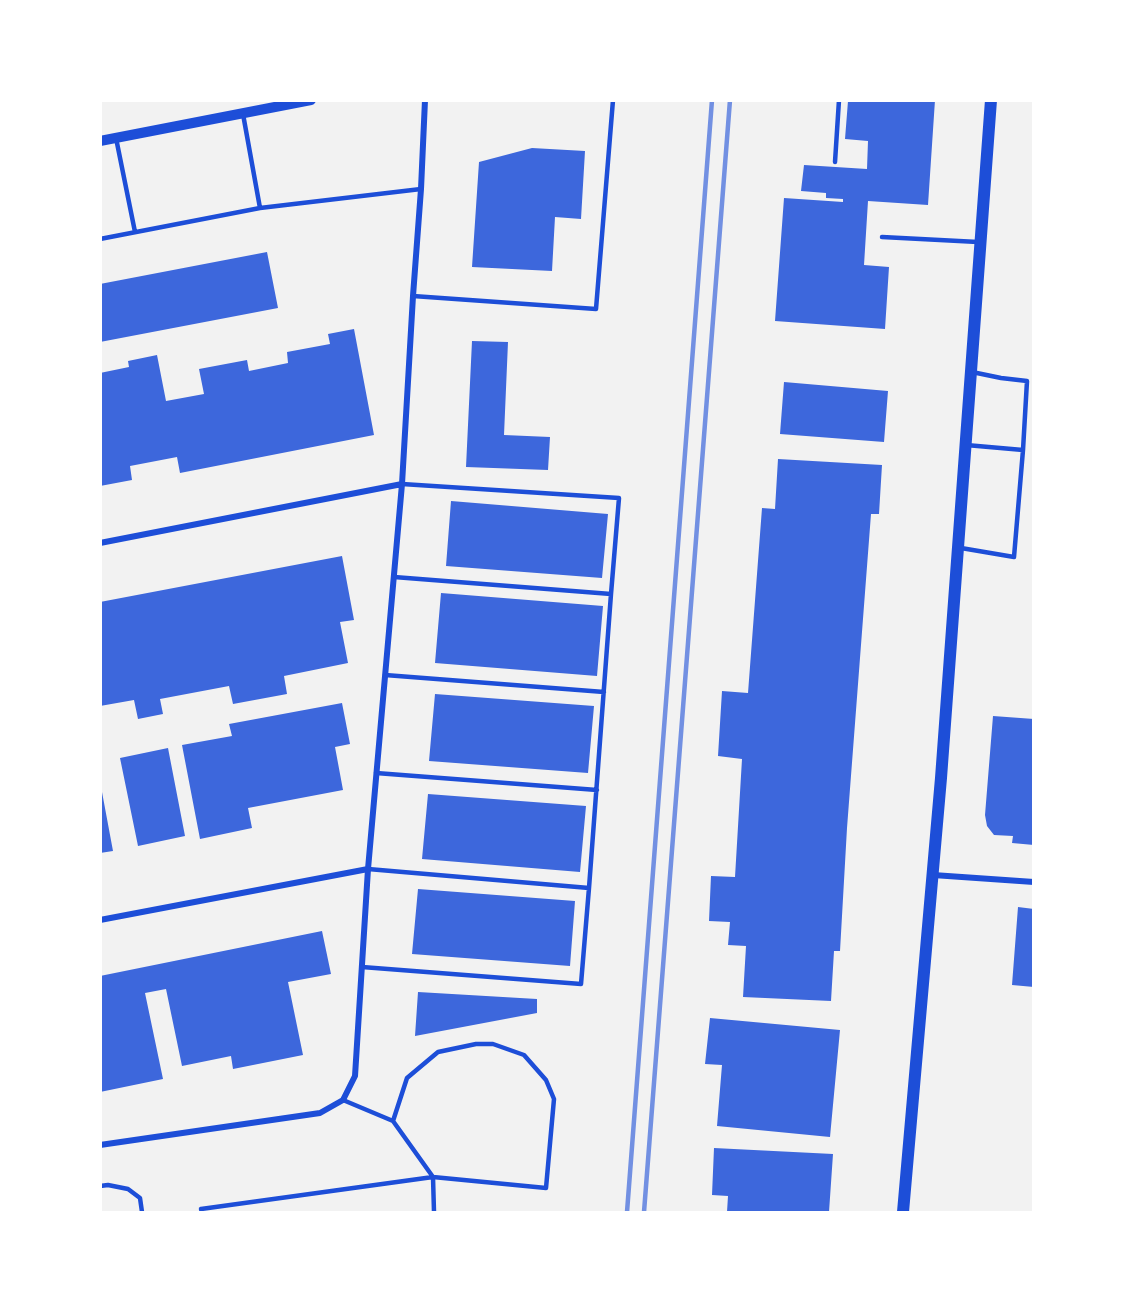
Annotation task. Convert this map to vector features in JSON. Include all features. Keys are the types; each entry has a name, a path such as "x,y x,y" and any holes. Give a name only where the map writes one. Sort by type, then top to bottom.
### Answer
{"main road":[{"path":"903,1212 958,548 991,100"}],"street":[{"path":"100,141 311,100"},
{"path":"100,1145 320,1113 343,1100 355,1076 368,869 402,484 425,100"},
{"path":"100,543 402,484"},
{"path":"100,920 368,869"},
{"path":"932,875 1034,882"}],"lane":[{"path":"413,296 596,309 613,100"},
{"path":"835,162 839,100"},
{"path":"243,114 260,208"},
{"path":"116,138 135,232"},
{"path":"100,239 260,208 421,189"},
{"path":"882,237 981,242"},
{"path":"958,548 1014,556 1023,450 1027,381 971,372"},
{"path":"966,445 1023,450"},
{"path":"362,967 581,984 589,888 619,498 402,484"},
{"path":"394,577 611,594"},
{"path":"385,675 604,692"},
{"path":"376,773 597,790"},
{"path":"368,869 589,888"},
{"path":"202,1212 201,1209 433,1177 546,1188 554,1099 546,1080 524,1054 492,1044 476,1044 438,1052 407,1077 393,1121"},
{"path":"343,1100 393,1121 433,1177 434,1212"},
{"path":"100,1186 108,1185 128,1189 140,1198 142,1212"}],"building":[{"path":"872,100 935,100 928,205 868,201 864,265 889,267 885,329 775,321 784,198 843,202 843,199 826,198 826,193 801,191 804,165 867,169 868,141 845,139 848,101 872,102"},
{"path":"532,148 585,151 581,219 555,217 552,271 472,267 479,162"},
{"path":"267,252 278,308 100,342 100,284"},
{"path":"354,329 374,435 180,473 177,457 130,466 132,480 100,486 100,373 129,367 128,361 157,355 166,401 204,394 199,369 247,360 249,371 288,363 287,352 330,344 328,334"},
{"path":"472,341 508,342 504,435 550,437 548,470 466,467"},
{"path":"784,382 888,391 884,442 780,434"},
{"path":"778,459 882,465 879,514 871,514 840,951 834,951 831,1001 743,997 746,946 728,945 730,922 709,921 711,876 735,877 742,759 718,756 722,691 748,693 762,508 775,509"},
{"path":"451,501 608,514 602,578 446,566"},
{"path":"342,556 354,620 340,622 348,663 284,676 287,694 233,704 229,686 160,699 163,714 138,719 134,700 100,706 100,602"},
{"path":"441,593 603,606 597,676 435,663"},
{"path":"435,694 594,706 588,773 429,761"},
{"path":"342,703 350,744 335,747 343,790 248,808 252,828 200,839 182,745 232,736 229,724"},
{"path":"993,716 1034,719 1034,845 1012,843 1013,836 994,835 987,826 985,815"},
{"path":"168,748 185,836 138,846 120,758"},
{"path":"102,792 113,851 100,853 100,793"},
{"path":"428,794 586,806 580,872 422,859"},
{"path":"418,889 575,901 570,966 412,954"},
{"path":"1018,907 1034,909 1034,987 1012,985"},
{"path":"322,931 331,974 288,982 303,1055 233,1069 231,1056 182,1066 166,989 145,993 163,1079 100,1092 100,976"},
{"path":"418,992 537,999 537,1013 415,1036"},
{"path":"710,1018 840,1030 830,1137 717,1126 722,1065 705,1064"},
{"path":"714,1148 833,1154 829,1212 727,1212 728,1196 712,1195"}],"railway":[{"path":"627,1212 712,100"},
{"path":"644,1212 730,100"}]}
